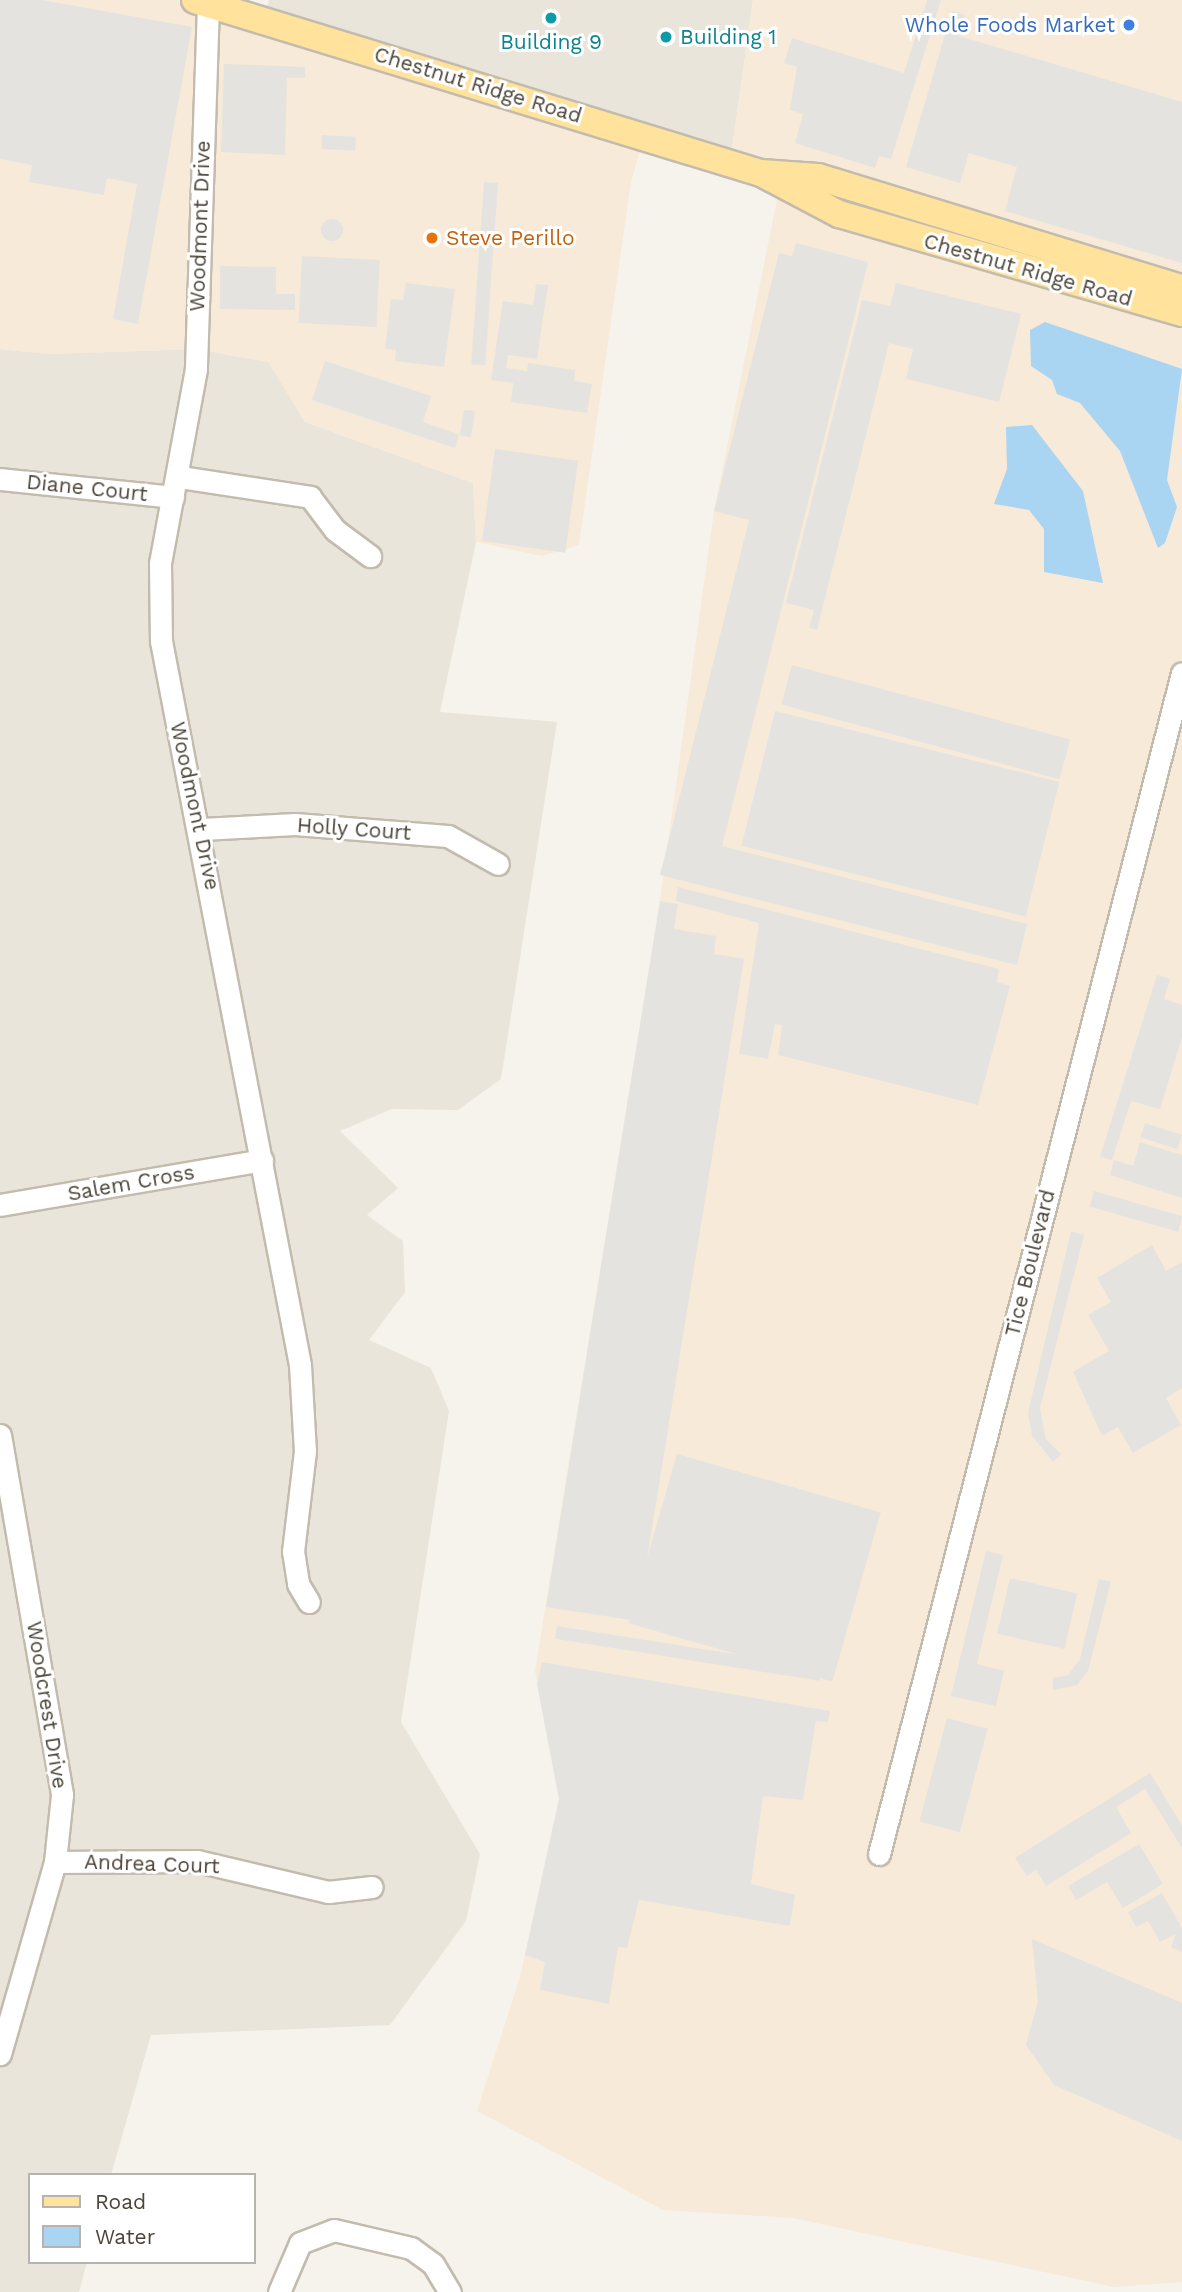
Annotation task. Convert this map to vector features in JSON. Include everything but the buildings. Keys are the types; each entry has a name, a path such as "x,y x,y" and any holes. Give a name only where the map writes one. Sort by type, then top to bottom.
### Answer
{"main road":[{"name":"Chestnut Ridge Road","path":"201,2 761,173 839,214 1182,313"},
{"name":"Chestnut Ridge Road","path":"761,173 818,177 1182,288"},
{"path":"1143,303 1182,332"}],"street":[{"name":"Woodmont Drive","path":"201,2 196,369 180,477 173,497 160,563 161,641 202,829 302,1386 306,1451 293,1551 298,1584 309,1602"},
{"path":"180,477 310,497 335,530 370,556"},
{"name":"Diane Court","path":"0,479 173,497"},
{"name":"Tice Boulevard","path":"879,1854 1177,712 1182,673"},
{"name":"Holly Court","path":"202,829 295,824 448,836 498,864"},
{"name":"Salem Cross","path":"0,1205 262,1160"},
{"name":"Woodcrest Drive","path":"0,1435 59,1762 55,1862 0,2054"},
{"name":"Andrea Court","path":"55,1862 197,1861 328,1892 372,1887"},
{"path":"279,2292 291,2253 310,2236 334,2231 411,2248 433,2264 450,2292"}],"shaded area":[{"path":"0,0 195,0 644,136 631,182 579,545 542,556 476,542 473,483 305,422 268,362 197,349 49,354 0,349"},
{"path":"0,0 42,0 192,27 138,324 113,319 137,184 107,178 104,195 29,182 32,165 0,159"},
{"path":"269,0 753,0 730,163 264,19"},
{"path":"753,0 1182,0 1182,2282 1114,2287 793,2218 663,2210 477,2111 520,1977 559,1799 535,1671 660,901 714,511 781,180 730,163"},
{"path":"927,0 941,0 891,159 879,156 875,168 795,143 803,114 790,110 797,67 784,63 792,38 904,73"},
{"path":"952,11 965,15 959,36 1182,102 1182,263 1005,211 1017,167 969,153 960,183 906,167"},
{"path":"224,64 305,67 305,78 287,78 285,155 221,152"},
{"path":"322,135 356,137 355,151 321,149"},
{"path":"484,182 498,183 485,366 471,365"},
{"path":"332,219 340,222 343,230 340,238 332,241 324,238 321,230 324,222"},
{"path":"796,243 868,262 722,846 1027,924 1017,965 660,875 749,520 714,511 779,253 792,256"},
{"path":"302,256 380,260 376,327 298,323"},
{"path":"220,266 276,267 276,294 295,294 295,310 220,309"},
{"path":"406,283 455,289 444,367 395,361 396,350 385,349 391,299 403,300"},
{"path":"896,283 1021,314 999,402 906,379 913,349 889,343 817,630 809,628 814,610 786,603 862,300 890,306"},
{"path":"536,284 548,285 537,359 508,355 506,368 527,371 528,363 575,370 574,381 592,384 587,413 511,402 513,383 491,380 503,301 533,305"},
{"path":"0,349 49,354 197,349 269,362 305,422 473,483 476,542 440,712 557,722 501,1079 458,1110 392,1109 340,1131 398,1188 367,1215 403,1241 405,1292 369,1340 431,1368 449,1411 401,1722 480,1854 466,1921 390,2025 151,2035 112,2173 28,2173 28,2264 86,2264 79,2292 0,2292"},
{"path":"325,361 431,396 423,422 460,435 464,410 475,411 471,437 459,435 455,448 312,400"},
{"path":"495,449 578,461 565,553 482,541"},
{"path":"792,665 1070,740 1060,779 781,705"},
{"path":"775,711 1059,782 1026,917 741,846"},
{"path":"678,887 999,969 997,982 1010,986 978,1105 778,1055 782,1025 775,1024 768,1059 739,1054 759,923 676,901"},
{"path":"660,901 678,904 674,929 716,936 714,954 744,959 637,1621 546,1607"},
{"path":"1157,975 1170,979 1164,999 1182,1005 1182,1037 1160,1109 1131,1101 1112,1160 1100,1157"},
{"path":"1145,1123 1182,1135 1177,1149 1140,1137"},
{"path":"1140,1142 1182,1155 1182,1198 1110,1175 1114,1160 1133,1166"},
{"path":"1094,1191 1182,1216 1178,1232 1090,1206"},
{"path":"1071,1231 1084,1235 1040,1408 1046,1439 1061,1454 1053,1462 1032,1436 1028,1413"},
{"path":"1152,1245 1166,1271 1182,1262 1182,1388 1166,1398 1181,1425 1133,1453 1118,1427 1102,1436 1073,1372 1109,1351 1088,1315 1111,1302 1097,1278"},
{"path":"677,1454 881,1512 832,1682 628,1623"},
{"path":"986,1551 1003,1555 977,1664 1004,1671 996,1706 951,1696"},
{"path":"1010,1578 1077,1594 1064,1649 997,1634"},
{"path":"1099,1579 1111,1582 1088,1671 1077,1685 1053,1690 1053,1678 1068,1675 1080,1659"},
{"path":"557,1626 822,1668 820,1681 555,1639"},
{"path":"542,1662 830,1711 828,1722 816,1721 803,1800 763,1796 751,1884 795,1895 790,1926 639,1900 627,1948 618,1947 609,2004 540,1990 545,1962 525,1955 559,1799 537,1684"},
{"path":"947,1718 988,1729 960,1832 919,1821"},
{"path":"1150,1773 1182,1825 1182,1848 1145,1789 1116,1807 1131,1833 1046,1886 1036,1870 1027,1876 1015,1858"},
{"path":"1139,1844 1163,1884 1123,1908 1107,1882 1076,1900 1068,1886"},
{"path":"1162,1893 1182,1928 1182,1952 1171,1947 1176,1934 1160,1942 1148,1921 1136,1927 1128,1912"},
{"path":"1032,1939 1182,2003 1182,2141 1054,2085 1026,2045 1038,2001"}],"water":[{"path":"1045,322 1182,369 1167,480 1177,507 1165,543 1158,548 1120,451 1080,403 1057,394 1052,380 1031,366 1030,330"},
{"path":"1032,425 1083,491 1103,583 1044,572 1044,529 1029,510 994,504 1007,469 1006,427"}],"place":[{"name":"Building 9","path":"551,18"},
{"name":"Whole Foods Market","path":"1129,25"},
{"name":"Building 1","path":"666,37"},
{"name":"Steve Perillo","path":"432,238"}]}
